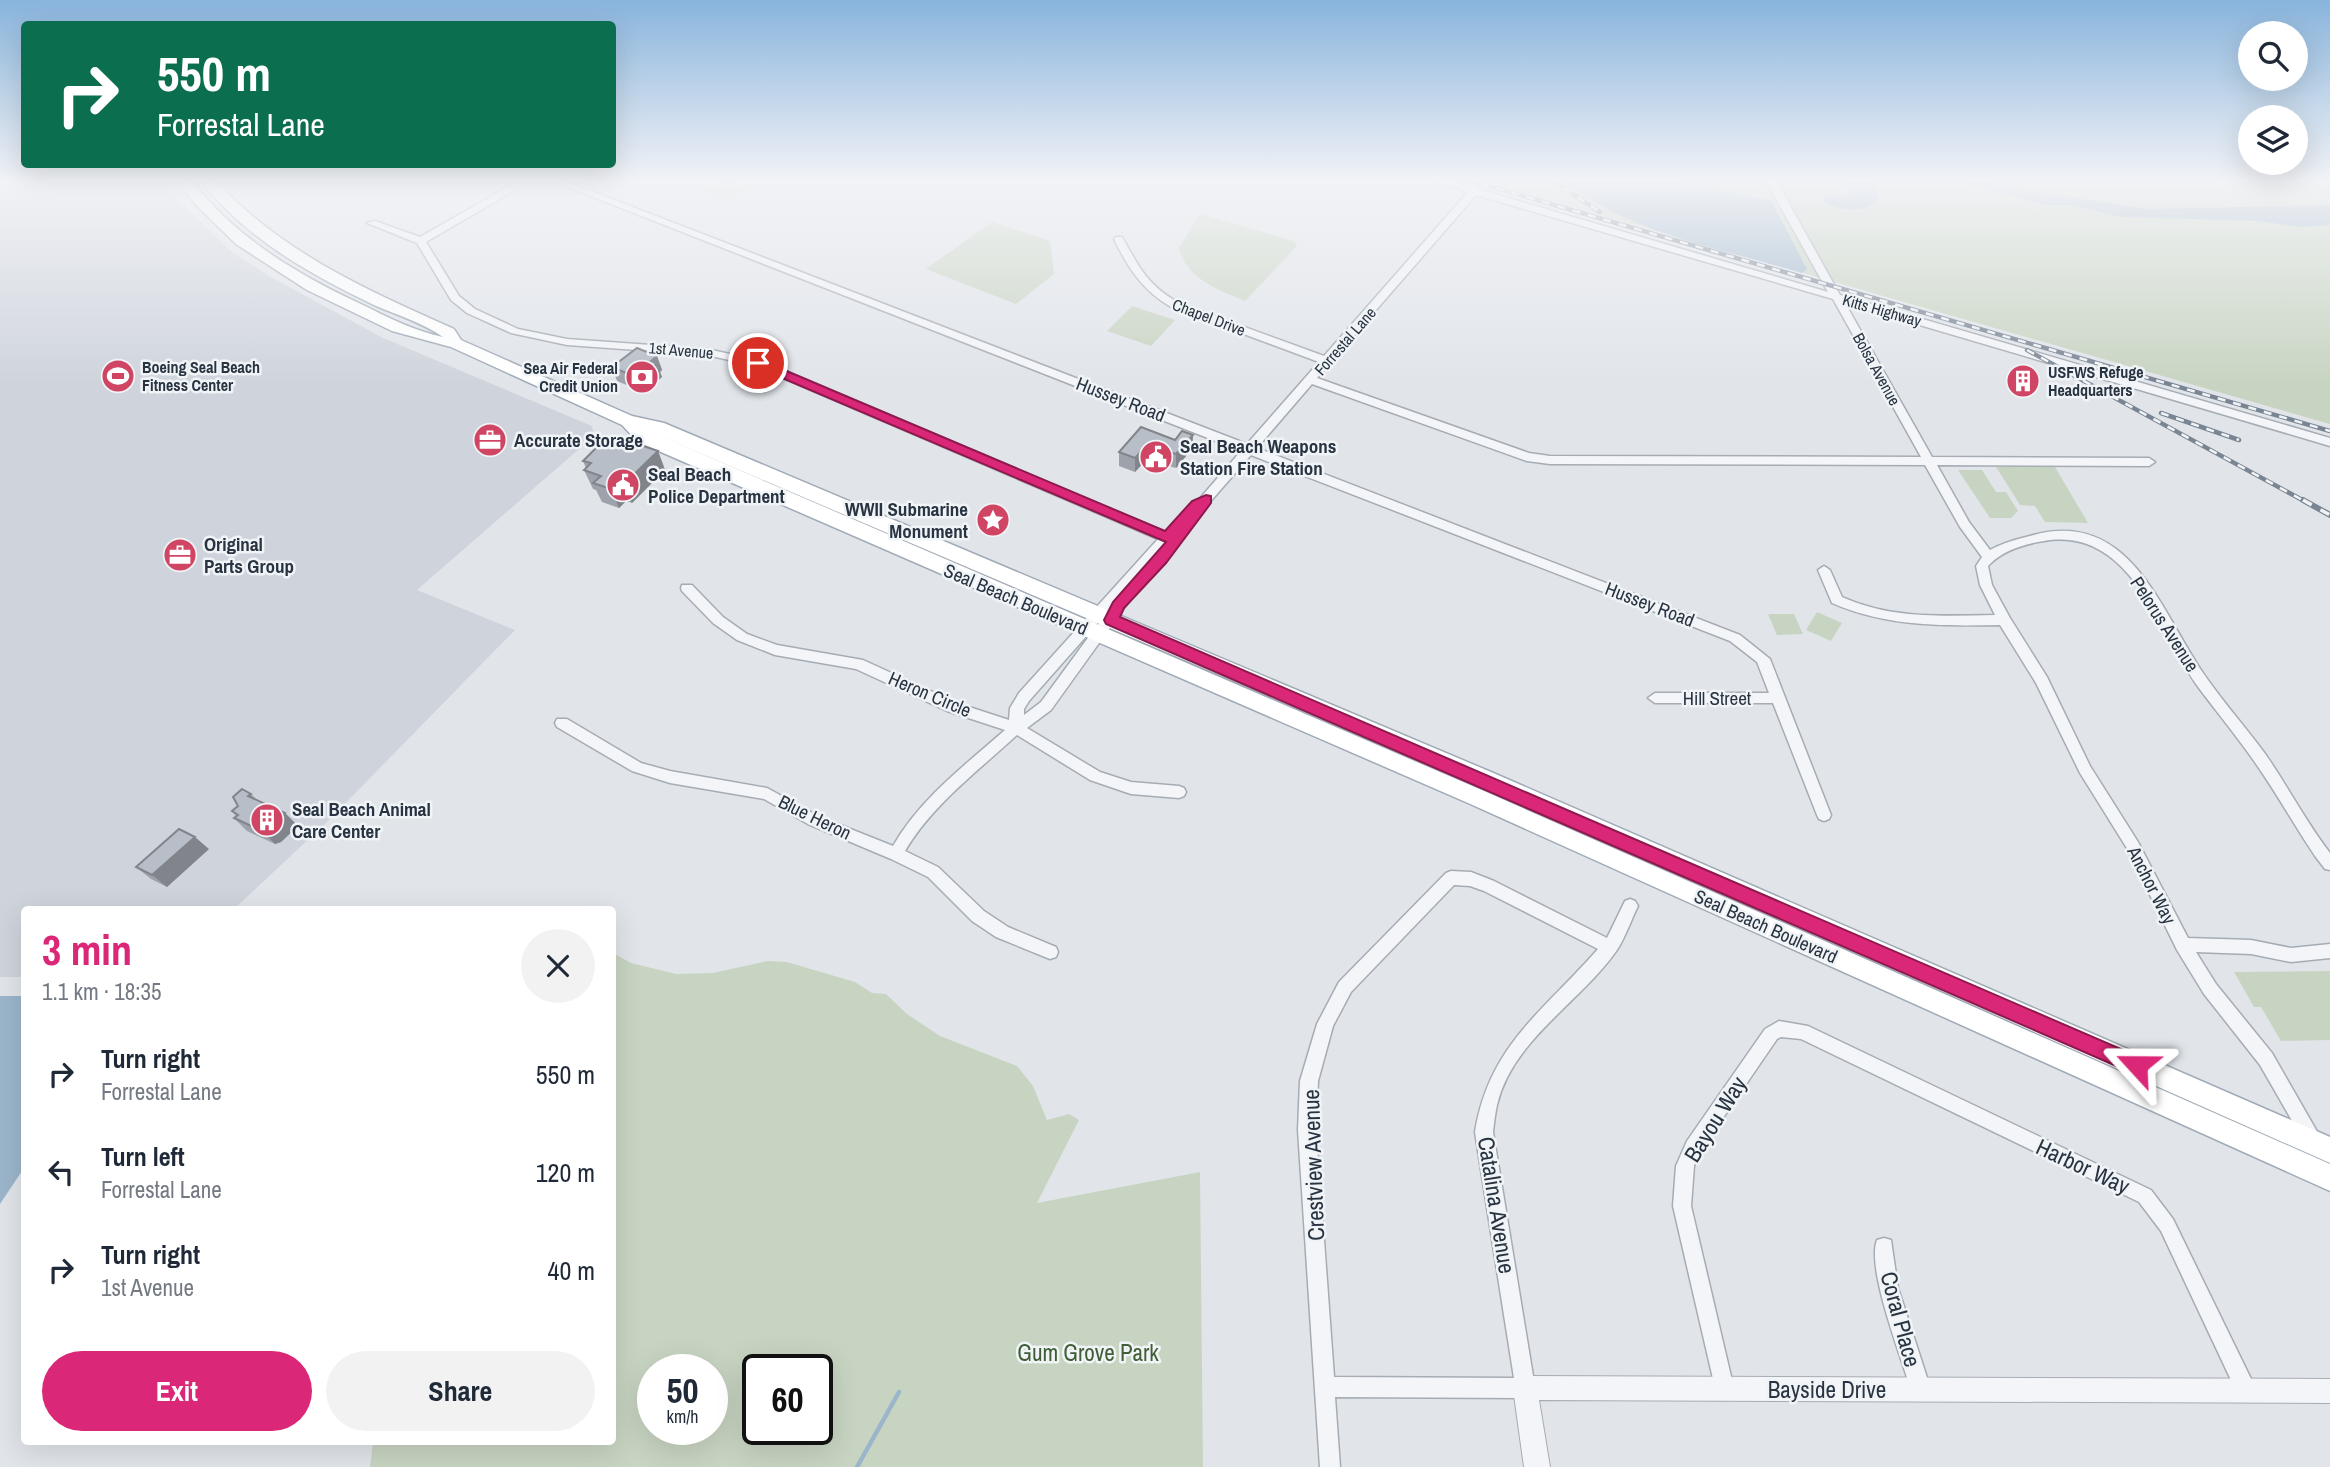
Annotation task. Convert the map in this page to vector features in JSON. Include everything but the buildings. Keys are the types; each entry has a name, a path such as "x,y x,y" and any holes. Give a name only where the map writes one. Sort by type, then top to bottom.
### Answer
{"main road":[{"name":"Seal Beach Boulevard","path":"250,247 279,269 319,291 428,341 455,343 628,421 644,438 1470,773 2322,1146"},
{"name":"Seal Beach Boulevard","path":"283,247 327,276 448,332 455,343"},
{"name":"Seal Beach Boulevard","path":"1099,624 1489,802 2330,1178"}],"street":[{"name":"1st Avenue","path":"425,247 455,298 471,311 514,331 567,342 707,352 758,363 1167,538"},
{"name":"Hussey Road","path":"728,247 1735,638 1763,659 1824,816"},
{"name":"Chapel Drive","path":"1123,247 1133,272 1156,295 1175,305 1327,361"},
{"name":"Forrestal Lane","path":"1099,624 1161,559 1178,549 1199,524 1204,503 1425,247"},
{"name":"Kitts Highway","path":"1667,247 2330,442"},
{"name":"Bolsa Avenue","path":"1809,247 1974,541 1988,556"},
{"path":"1311,380 1538,458 1572,461 2149,462"},
{"name":"Forrestal Lane","path":"1099,624 1167,538 1197,505 1204,503"},
{"name":"Pelorus Avenue","path":"1988,556 2041,535 2062,533 2090,540 2117,556 2142,584 2197,675 2261,758 2288,805 2330,864"},
{"path":"1824,570 1837,600 1866,612 1910,620 2004,620 1986,585 1982,566 1988,556"},
{"name":"Heron Circle","path":"687,588 718,620 742,637 775,649 858,664 952,707 1016,728 1095,776 1131,788 1180,792"},
{"name":"Anchor Way","path":"2004,620 2042,681 2085,769 2133,846 2183,945 2210,989 2266,1059 2322,1146"},
{"path":"1016,728 1017,708 1024,697 1099,624"},
{"path":"896,854 908,833 940,796 1016,728 1046,706 1099,624"},
{"name":"Hill Street","path":"1655,698 1778,698"},
{"name":"Blue Heron","path":"562,723 637,767 670,777 767,794 813,820 896,854 933,872 978,916 1002,932 1050,952"},
{"name":"Crestview Avenue","path":"1330,1467 1307,1130 1309,1082 1325,1024 1345,987 1451,878 1471,879 1489,886 1610,947"},
{"name":"Catalina Avenue","path":"1537,1467 1484,1132 1485,1112 1494,1083 1512,1056 1610,947 1630,906"},
{"path":"2183,945 2251,947 2291,955 2330,951"},
{"name":"Bayou Way","path":"1724,1389 1682,1206 1685,1166 1693,1147 1771,1034 1779,1029 1802,1031 1823,1042"},
{"name":"Harbor Way","path":"1823,1042 2145,1196 2167,1225 2246,1390"},
{"name":"Coral Place","path":"1884,1247 1889,1288 1921,1390"},
{"name":"Bayside Drive","path":"1325,1387 2330,1391"}],"shaded area":[{"path":"0,247 227,247 269,276 383,338 592,426 594,436 417,590 515,630 325,824 237,906 21,906 21,977 0,977"}],"green space":[{"path":"956,247 1051,247 1054,274 1016,304 926,269"},
{"path":"1296,247 1245,301 1196,275 1183,259 1179,248"},
{"path":"1714,247 2330,247 2330,424"},
{"path":"1132,306 1175,320 1151,346 1107,331"},
{"path":"1996,467 2055,467 2088,523 2045,522 2035,506 2020,505"},
{"path":"1958,470 1982,470 1996,492 2006,492 2018,511 2011,518 1990,518"},
{"path":"1817,612 1842,623 1831,641 1806,630"},
{"path":"1768,614 1794,614 1803,634 1777,635"},
{"name":"Gum Grove Park","path":"616,955 631,963 676,974 713,973 768,961 787,962 855,982 872,993 886,994 907,1014 940,1036 1017,1066 1033,1086 1047,1120 1069,1114 1079,1120 1037,1203 1200,1172 1203,1467 370,1467 373,1445 616,1445"},
{"path":"2330,971 2330,1040 2281,1041 2261,1007 2254,1007 2234,972"}],"water":[{"path":"1710,247 1796,247 1807,269 1802,273"},
{"path":"0,996 21,996 21,1172 0,1204"}],"waterway":[{"path":"857,1467 899,1392"}],"railway":[{"path":"1700,247 2330,431"},
{"path":"2027,350 2306,502"},
{"path":"2161,413 2239,440"},
{"path":"2303,500 2330,515"}],"place":[{"name":"Boeing Seal Beach Fitness Center","path":"118,376"},
{"name":"Sea Air Federal Credit Union","path":"642,377"},
{"name":"USFWS Refuge Headquarters","path":"2023,381"},
{"name":"Accurate Storage","path":"490,440"},
{"name":"Seal Beach Weapons Station Fire Station","path":"1156,457"},
{"name":"Seal Beach Police Department","path":"623,485"},
{"name":"WWII Submarine Monument","path":"993,520"},
{"name":"Original Parts Group","path":"180,555"},
{"name":"Seal Beach Animal Care Center","path":"267,820"}],"route":[{"path":"758,363 1167,538 1197,505 1206,499 1203,507 1161,559 1118,605 1112,620 2137,1065"}]}
